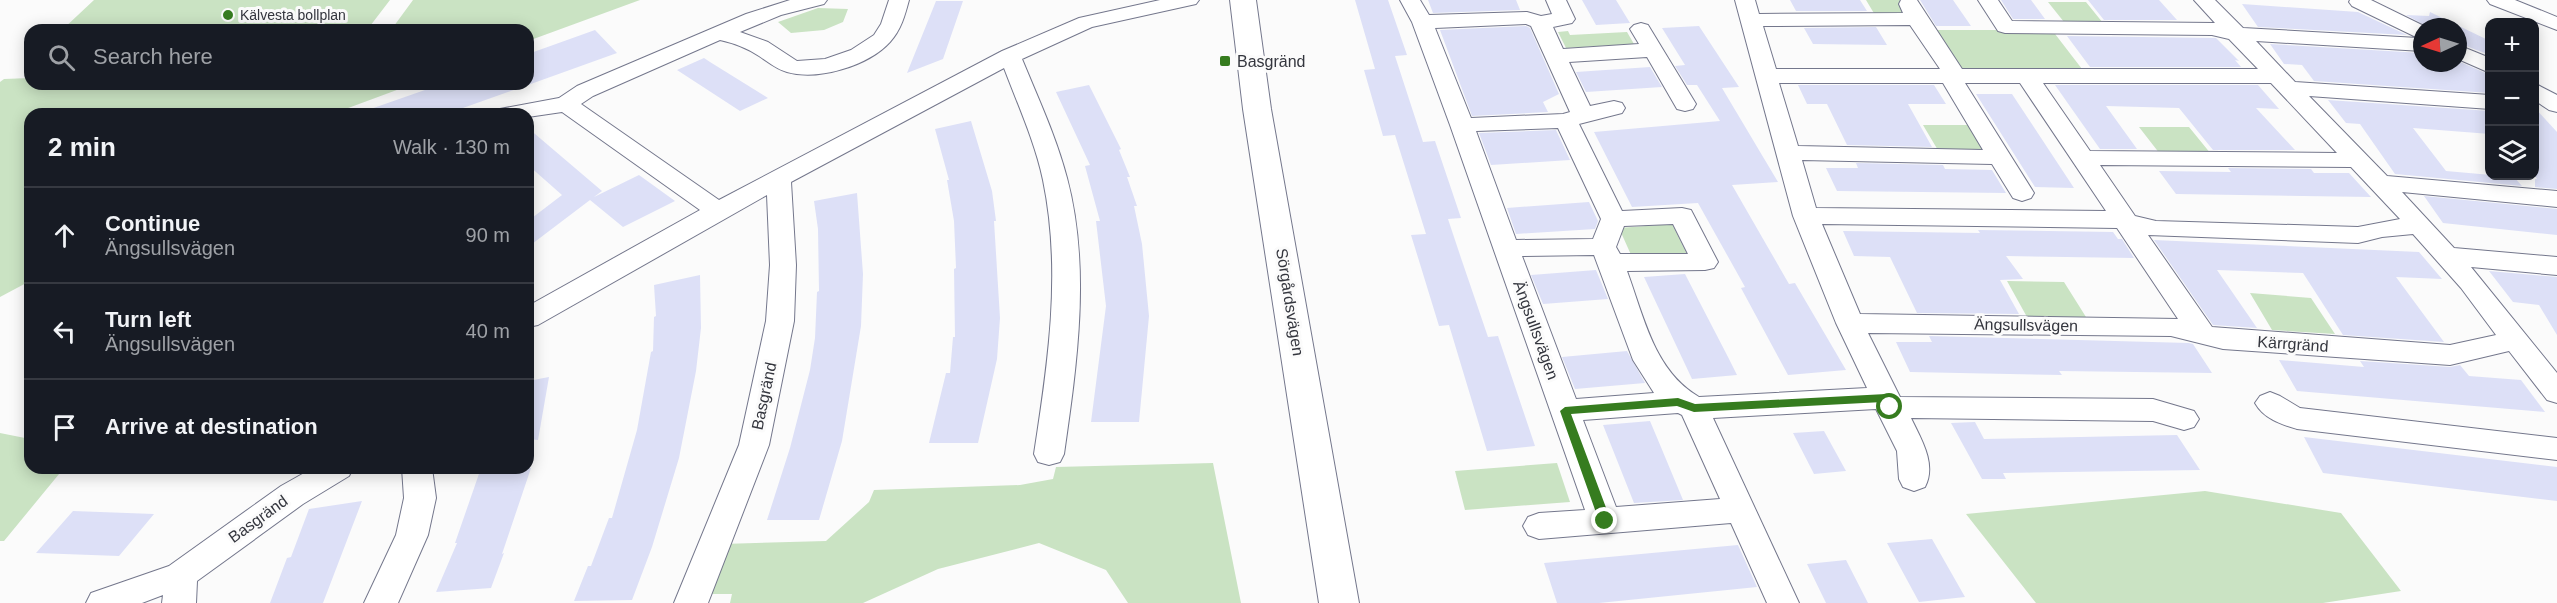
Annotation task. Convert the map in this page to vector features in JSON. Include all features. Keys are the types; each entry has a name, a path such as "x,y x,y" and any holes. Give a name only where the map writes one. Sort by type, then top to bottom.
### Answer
{"street":[{"path":"534,110 566,104 585,91 774,10 817,0"},
{"path":"721,34 738,37 762,48 793,68 807,69 833,64 867,49 887,33 899,0"},
{"path":"534,315 779,178 1010,56 1086,22 1189,0"},
{"name":"Sörgårdsvägen","path":"1243,0 1257,109 1340,603"},
{"name":"Ängsullsvägen","path":"1556,0 1565,19 1540,22 1527,18 1416,11 1462,125 1605,521"},
{"path":"1988,0 2005,27 2212,29 2238,34 2413,44"},
{"path":"2204,0 2419,225 2553,384"},
{"path":"2497,0 2557,24"},
{"path":"2359,2 2413,29"},
{"path":"1914,478 1912,452 1850,323 1806,216 1748,10 1912,9 2022,193"},
{"path":"1540,22 1556,56 1574,118 1614,219 1608,255 1628,318 1654,371 1686,405 1741,510 1783,601"},
{"path":"2369,24 2413,29"},
{"path":"1641,29 1685,104"},
{"path":"1556,56 1654,50"},
{"path":"1010,56 1045,141 1064,229 1066,278 1062,370 1049,453"},
{"path":"2467,56 2485,64"},
{"path":"1767,76 2027,76 2284,82 2485,102"},
{"path":"2027,76 2201,332"},
{"path":"2539,93 2557,106"},
{"path":"566,104 718,212"},
{"path":"2539,105 2557,106"},
{"path":"1462,125 1574,118 1614,108"},
{"path":"1789,153 2000,156"},
{"path":"2083,158 2359,160"},
{"name":"Basgränd","path":"691,603 754,445 780,321 783,265 779,178"},
{"path":"2380,183 2557,199"},
{"path":"1507,248 1705,262 1682,216 1614,219"},
{"path":"1806,216 2112,219 2156,230 2358,235 2382,229 2419,225"},
{"path":"2446,256 2557,266"},
{"name":"Ängsullsvägen","path":"1850,323 2171,327 2201,332"},
{"name":"Kärrgränd","path":"2201,332 2223,339 2450,355 2516,340"},
{"path":"1565,411 1686,405 1888,403 2153,410 2184,418"},
{"path":"2270,403 2282,412 2297,418 2557,449"},
{"name":"Basgränd","path":"103,603 180,589 292,495 328,474"},
{"path":"381,603 412,535 420,498 418,474"},
{"path":"1539,526 1741,510"}],"green space":[{"name":"Kälvesta bollplan","path":"94,0 390,0 372,24 68,24"},
{"path":"413,0 640,0 534,39 534,24 395,24"},
{"path":"1866,0 1901,0 1911,15 1875,15"},
{"path":"2048,2 2086,2 2103,23 2064,22"},
{"path":"818,8 848,9 843,22 824,30 791,33 778,22"},
{"path":"1931,30 2052,30 2082,69 1957,69"},
{"path":"1568,31 1570,35 1627,32 1634,44 1566,48 1558,32"},
{"path":"24,78 24,90 397,90 348,108 24,108 24,284 0,297 0,82 4,79"},
{"path":"1923,125 1973,125 1991,152 1939,152"},
{"path":"2139,127 2189,127 2211,154 2160,154"},
{"path":"1672,224 1687,254 1632,257 1619,228"},
{"path":"2007,281 2064,282 2086,317 2027,317"},
{"path":"2250,293 2311,298 2335,334 2272,330"},
{"path":"0,433 24,438 24,474 59,474 4,541 0,541"},
{"path":"1213,463 1241,603 1128,603 1106,570 1039,543 938,569 863,603 730,603 732,594 702,594 722,544 826,541 869,502 874,490 1020,485 1053,479 1056,467"},
{"path":"1557,463 1570,502 1465,510 1455,471"},
{"path":"2205,491 2341,513 2401,591 2323,603 2036,603 1966,514"}],"building":[{"path":"1355,0 1388,0 1407,55 1395,56 1423,142 1435,141 1461,218 1448,219 1488,337 1498,336 1535,446 1487,451 1449,325 1439,326 1411,235 1426,234 1395,135 1383,136 1364,70 1375,69"},
{"path":"1428,0 1516,0 1520,10 1433,13"},
{"path":"1582,0 1616,0 1630,23 1596,25"},
{"path":"1790,0 1860,0 1867,11 1796,11"},
{"path":"1920,0 1953,0 1971,26 1936,26"},
{"path":"2001,0 2031,0 2045,19 2013,19"},
{"path":"2088,0 2159,0 2177,20 2104,20"},
{"path":"936,1 963,1 943,59 907,73"},
{"path":"2242,4 2358,12 2407,35 2258,27"},
{"path":"2430,12 2442,18 2413,19 2406,15 2429,16"},
{"path":"1526,26 1530,28 1559,94 1543,102 1548,112 1472,116 1440,30"},
{"path":"1699,26 1739,87 1722,88 1778,182 1732,185 1789,284 1795,283 1846,370 1788,375 1741,288 1745,287 1698,203 1632,207 1594,132 1720,121 1697,85 1687,85 1675,66 1685,65 1662,28"},
{"path":"1876,27 1887,45 1813,44 1804,28"},
{"path":"595,30 617,53 534,83 534,52"},
{"path":"2467,30 2485,39 2485,53 2467,46"},
{"path":"2067,36 2216,38 2239,61 2235,60 2241,67 2090,67"},
{"path":"2270,44 2413,52 2413,72 2467,72 2467,65 2485,73 2485,93 2314,81 2302,65 2284,64"},
{"path":"704,58 768,98 740,111 677,70"},
{"path":"1650,67 1662,87 1586,92 1576,72"},
{"path":"1089,85 1121,149 1119,150 1130,177 1127,177 1137,206 1134,206 1142,244 1149,316 1139,422 1091,422 1106,306 1096,221 1100,221 1085,166 1090,165 1056,92"},
{"path":"1798,85 1934,85 1946,104 1908,104 1932,147 1847,145 1827,104 1807,104"},
{"path":"2055,85 2258,85 2279,109 2256,108 2295,150 2213,150 2179,108 2106,106 2137,149 2100,149"},
{"path":"425,90 514,90 463,108 374,108"},
{"path":"1976,94 2012,94 2074,188 2035,187"},
{"path":"2328,100 2485,111 2485,134 2413,128 2446,171 2485,174 2485,180 2517,180 2522,186 2395,174 2360,124 2346,123"},
{"path":"2539,112 2557,132 2557,189 2535,187 2535,180 2539,180"},
{"path":"971,121 992,191 996,221 994,221 1000,318 997,359 978,443 929,443 946,373 950,373 953,337 955,337 954,221 947,180 949,180 935,129"},
{"path":"1556,130 1570,160 1491,165 1479,133"},
{"path":"534,133 602,191 594,197 639,175 675,201 623,227 590,200 534,242 534,216 562,195 534,170"},
{"path":"1856,163 1943,165 1945,169 1992,170 2006,193 1837,191 1826,168 1858,168"},
{"path":"2228,168 2311,169 2314,173 2349,173 2371,197 2176,194 2159,171 2231,172"},
{"path":"857,193 863,274 861,326 842,441 819,520 767,520 790,448 810,370 815,338 817,292 819,291 818,229 814,201"},
{"path":"2424,196 2557,209 2557,235 2443,223"},
{"path":"1589,202 1598,221 1595,229 1516,234 1507,208"},
{"path":"1978,230 2113,232 2118,239 2122,239 2134,258 2006,256 2023,279 2000,280 2019,314 1917,313 1890,257 1854,256 1843,231 1980,233"},
{"path":"2154,240 2419,252 2442,279 2396,277 2444,342 2343,335 2303,273 2217,270 2257,328 2213,325"},
{"path":"1596,270 1608,299 1543,304 1531,275"},
{"path":"2489,271 2557,277 2557,335 2539,305 2513,302"},
{"path":"1685,274 1737,375 1692,379 1644,277"},
{"path":"700,275 701,328 696,371 679,458 652,547 632,600 574,601 588,566 591,566 609,518 612,518 637,430 653,351 654,317 656,316 654,285"},
{"path":"1929,336 2189,343 2193,344 2212,373 2059,371 2062,375 1910,372 1896,342 1932,342"},
{"path":"1627,351 1645,383 1575,389 1562,357"},
{"path":"2279,360 2364,367 2360,361 2450,367 2460,365 2469,376 2521,380 2545,412 2297,391"},
{"path":"549,377 538,440 534,440 534,380"},
{"path":"1650,421 1683,500 1634,503 1603,425"},
{"path":"1975,422 1984,439 2177,435 2200,470 2003,473 2006,479 1982,479 1951,423"},
{"path":"1824,431 1846,471 1814,474 1793,433"},
{"path":"2304,437 2557,467 2557,501 2323,473"},
{"path":"479,474 529,474 491,588 436,592 457,543 455,543"},
{"path":"362,501 323,603 270,603 309,509"},
{"path":"73,511 154,514 119,556 36,553"},
{"path":"1932,539 1965,597 1919,602 1887,543"},
{"path":"1738,545 1757,587 1599,603 1557,603 1544,563"},
{"path":"1846,560 1868,603 1826,603 1807,564"}],"place":[{"name":"Kälvesta bollplan","path":"228,15"},
{"name":"Basgränd","path":"1225,61"}],"route":[{"path":"1605,521 1565,411 1678,402 1694,408 1886,398 1890,407"}]}
